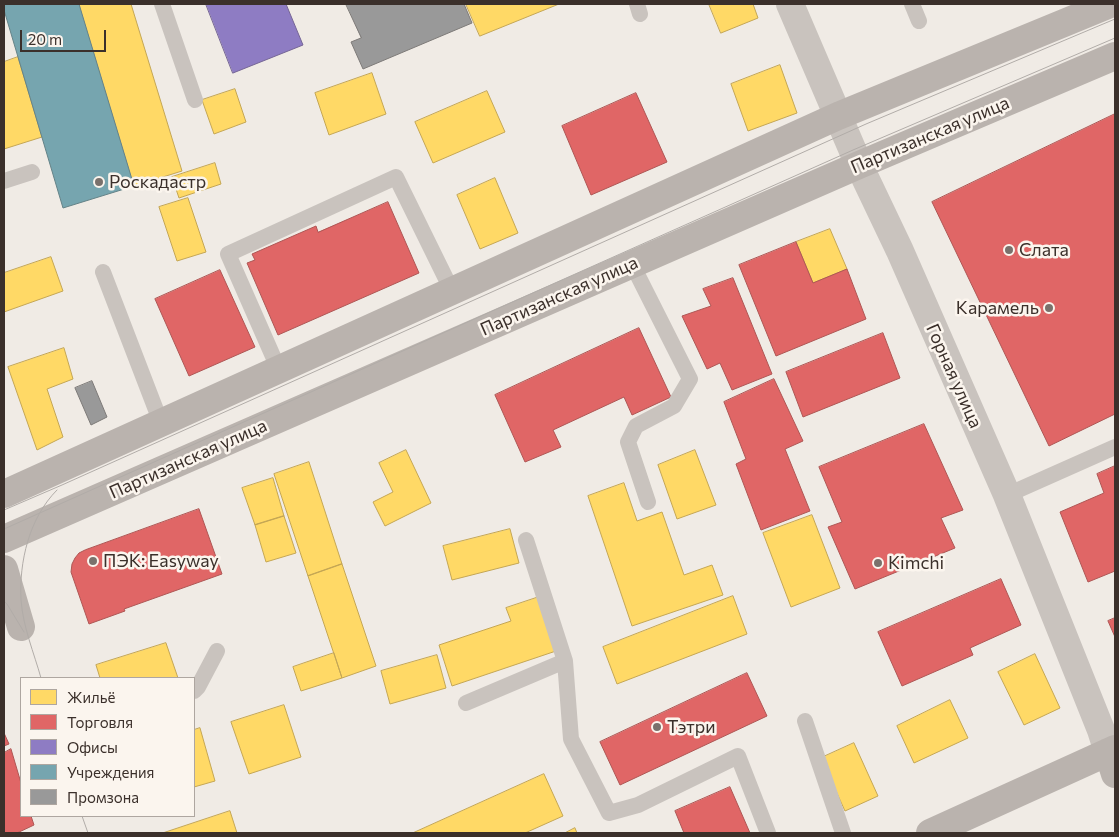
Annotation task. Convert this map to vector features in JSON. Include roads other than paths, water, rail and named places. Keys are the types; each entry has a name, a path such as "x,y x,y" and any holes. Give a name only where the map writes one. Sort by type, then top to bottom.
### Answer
{"street":[{"name":"Горная улица","path":"790,4 859,165 900,251 1006,495 1111,745"},
{"path":"4,494 838,116 1110,4"},
{"name":"Партизанская улица","path":"4,539 859,165 1115,56"},
{"path":"4,569 21,627"},
{"path":"930,833 1111,745"}],"lane":[{"path":"162,4 195,100"},
{"path":"912,4 920,21"},
{"path":"4,181 32,172"},
{"path":"279,370 228,254 396,178 452,291"},
{"path":"632,264 690,379 674,406 636,426 628,442 648,502"},
{"path":"103,272 161,423"},
{"path":"1006,495 1115,447"},
{"path":"526,540 564,662 571,738 610,813 638,805 738,756 768,833"},
{"path":"195,690 218,651"},
{"path":"466,703 564,662"},
{"path":"805,721 843,833"}],"tram line":[{"path":"4,510 866,124 1115,19"},
{"path":"4,529 853,150 1115,38"},
{"path":"41,677 26,630 22,610 22,571 24,556 33,527 47,501 57,490"},
{"path":"4,601 24,632"},
{"path":"82,817 88,833"}],"place":[{"name":"Роскадастр","path":"99,182"},
{"name":"Слата","path":"1009,250"},
{"name":"Карамель","path":"1049,308"},
{"name":"ПЭК: Easyway","path":"93,561"},
{"name":"Kimchi","path":"878,563"},
{"name":"Тэтри","path":"657,727"}]}
